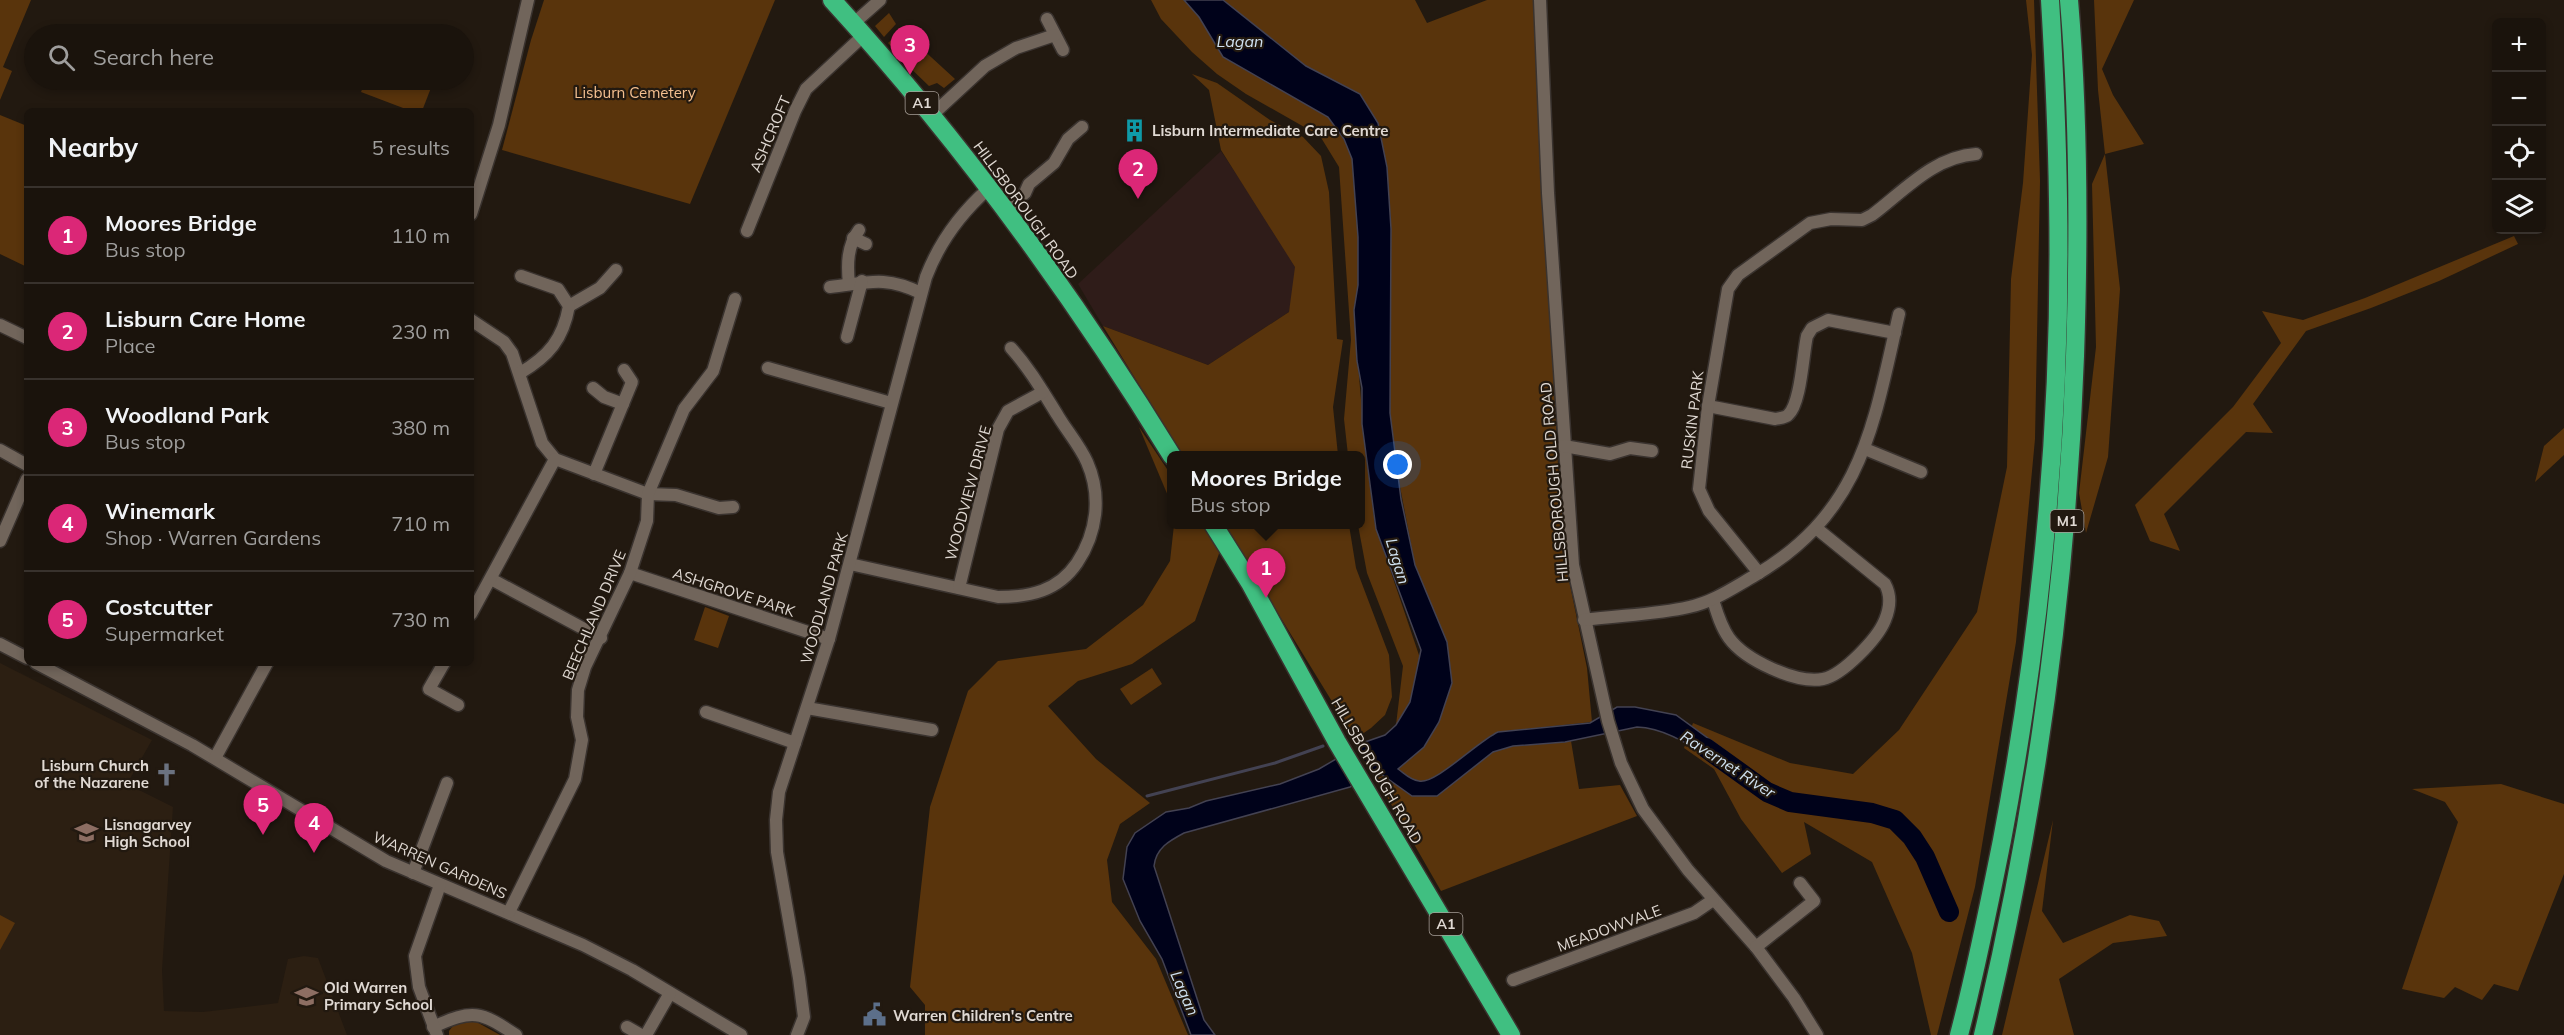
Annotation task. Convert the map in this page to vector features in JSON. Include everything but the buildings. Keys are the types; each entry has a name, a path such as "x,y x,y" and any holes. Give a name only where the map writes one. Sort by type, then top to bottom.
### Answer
{"highway":[{"name":"HILLSBOROUGH ROAD","path":"832,0 932,115 1005,211 1083,318 1169,451"},
{"name":"M1","path":"1959,1035 1993,887 2013,781 2029,682 2048,500 2055,387 2058,202 2050,0"},
{"name":"M1","path":"1983,1035 2016,884 2040,751 2056,630 2067,518 2078,274 2077,155 2069,0"},
{"name":"HILLSBOROUGH ROAD","path":"1216,529 1250,583 1329,728 1511,1035"}],"street":[{"path":"476,182 499,125 528,0"},
{"name":"ASHCROFT","path":"747,231 806,89 859,29 880,0"},
{"name":"HILLSBOROUGH OLD ROAD","path":"1540,0 1564,446 1573,565 1614,744 1630,785 1664,840 1713,900 1756,947 1794,998 1817,1035"},
{"path":"1047,19 1063,50"},
{"path":"932,115 985,66 1016,48 1055,35"},
{"path":"1005,211 1025,193 1029,184 1054,163 1068,139 1082,127"},
{"name":"RUSKIN PARK","path":"1759,573 1709,512 1699,489 1707,406 1728,289 1738,275 1810,223 1831,219 1862,220 1872,215 1935,166 1965,155 1976,154"},
{"name":"WOODLAND PARK","path":"797,1035 804,1017 778,862 776,820 779,792 829,639 921,293 940,246 968,208 988,189"},
{"path":"849,284 847,269 856,234 866,244"},
{"path":"520,373 541,361 560,337 569,306 600,288 616,270"},
{"path":"521,276 558,289 569,306"},
{"path":"830,287 883,280 921,293"},
{"path":"847,337 862,281"},
{"name":"BEECHLAND DRIVE","path":"509,912 575,779 582,740 578,717 578,690 585,667 601,638 630,573 647,521 648,494 684,409 713,372 735,299"},
{"path":"1584,620 1688,608 1713,600 1790,553 1816,528 1847,488 1865,449 1878,408 1899,314"},
{"path":"1707,406 1775,419 1781,418 1788,415 1795,404 1807,336 1812,328 1828,320 1895,333"},
{"path":"474,322 504,342 512,353 542,442 555,459 648,494 676,495 719,508 733,507"},
{"path":"1,329 24,337"},
{"path":"850,564 998,597 1019,597 1039,593 1068,576 1082,555 1094,526 1096,506 1093,482 1087,462 1028,367 1011,348"},
{"path":"768,368 891,403"},
{"path":"594,474 632,382 624,370"},
{"path":"593,388 604,397 623,404"},
{"name":"WOODVIEW DRIVE","path":"959,588 998,429 1008,411 1043,392"},
{"path":"1564,446 1610,454 1630,448 1652,451"},
{"path":"1865,449 1921,472"},
{"path":"0,450 24,463"},
{"path":"474,609 555,459"},
{"path":"0,541 24,486"},
{"path":"1713,600 1723,628 1731,641 1744,652 1773,669 1807,680 1824,679 1840,673 1886,620 1889,593 1885,584 1816,528"},
{"name":"ASHGROVE PARK","path":"630,573 829,639"},
{"path":"491,579 601,638"},
{"path":"0,644 24,656"},
{"name":"WARREN GARDENS","path":"42,666 215,759 362,848 440,885 583,945 741,1035"},
{"path":"215,759 265,666"},
{"path":"442,666 429,689 458,705"},
{"path":"807,708 932,730"},
{"path":"706,712 795,743"},
{"path":"413,873 447,783"},
{"path":"1756,947 1814,901 1800,883"},
{"path":"440,885 415,956 419,987 435,1031 456,1017 474,1015 484,1016 516,1035"},
{"name":"MEADOWVALE","path":"1513,980 1694,913 1713,900"},
{"path":"627,1027 643,1035 670,993"}],"shaded area":[{"path":"1221,151 1298,266 1289,312 1208,365 1103,326 1078,284"},
{"name":"Lisnagarvey High School","path":"0,663 152,740 127,784 173,807 162,970 164,1011 203,1012 278,1003 288,959 304,956 318,958 347,1035 0,1035"}],"green space":[{"path":"0,0 31,0 3,67 12,71 0,100"},
{"name":"Lisburn Cemetery","path":"544,0 775,0 690,204 502,150"},
{"path":"1151,0 1191,0 1332,117 1351,147 1358,188 1361,245 1356,340 1364,436 1375,525 1422,664 1410,701 1396,725 1403,666 1367,573 1359,529 1365,529 1365,451 1348,451 1344,419 1351,340 1339,167 1320,136 1246,94 1217,74 1192,52 1161,19"},
{"path":"1223,0 1415,0 1427,23 1487,0 1534,0 1558,466 1569,580 1587,668 1592,722 1498,732 1440,775 1423,782 1406,776 1398,769 1424,747 1439,722 1447,642 1415,565 1398,476 1390,413 1391,229 1387,167 1378,123 1360,94 1306,66"},
{"path":"2026,0 2034,0 2040,181 2035,439 2016,642 1975,887 1937,1035 1931,1035 1912,953 1872,862 1804,822 1811,854 1782,873 1741,819 1714,769 1684,748 1693,723 1790,763 1853,774 1899,730 1977,612 2007,467 2011,279 2023,183 2032,55"},
{"path":"2094,0 2134,0 2102,69 2113,95 2144,144 2105,154 2098,90"},
{"path":"889,13 896,24 884,37 875,26"},
{"path":"910,32 916,39 898,54 888,43 897,35"},
{"path":"919,46 955,79 944,88 937,83 929,86 902,60"},
{"path":"1192,74 1217,83 1270,120 1303,137 1321,156 1329,192 1337,339 1343,340 1333,407 1338,451 1180,451 1103,326 1208,365 1289,312 1295,267 1221,150 1209,90"},
{"path":"362,90 430,90 423,108 403,108 361,92"},
{"path":"0,115 24,125 24,266 0,254"},
{"path":"2105,154 2120,289 2108,457 2086,533 2079,493 2096,347 2092,184"},
{"path":"2514,236 2518,244 2439,281 2306,331 2253,404 2273,433 2246,432 2164,514 2180,551 2150,541 2135,505 2233,407 2281,343 2262,311 2303,320 2365,298"},
{"path":"1139,427 1167,469 1167,494"},
{"path":"2564,428 2564,455 2535,482 2544,446"},
{"path":"1174,529 1208,529 1221,548 1195,621 1132,664 1078,681 1048,706 1096,759 1150,803 1120,824 1107,860 1112,902 1156,959 1188,1035 925,1035 925,1005 910,987 930,807 968,691 998,661 1086,649 1143,605 1170,561"},
{"path":"1226,529 1350,529 1356,568 1389,655 1392,697 1385,715 1355,739"},
{"path":"705,607 729,616 718,648 694,640"},
{"path":"1152,668 1162,684 1131,705 1120,689"},
{"path":"1571,741 1579,789 1620,785 1637,816 1441,891 1376,778 1383,776 1412,796 1437,796 1492,752 1513,746"},
{"path":"2501,784 2564,804 2564,874 2518,991 2494,984 2482,1000 2455,987 2444,998 2402,989 2458,822 2445,802 2412,789"},
{"path":"2053,820 2042,911 2063,943 2130,915 2159,921 2167,936 2113,943 2059,979 2074,1035 2002,1035"},
{"path":"0,915 15,923 0,950"},
{"path":"473,1020 500,1035 449,1035 449,1031 456,1022"}],"water":[{"name":"Lagan","path":"1184,0 1223,0 1306,66 1360,94 1378,123 1387,167 1391,229 1390,413 1401,499 1415,565 1447,642 1452,683 1439,722 1424,747 1398,769 1413,779 1426,780 1446,770 1498,732 1590,723 1617,707 1635,707 1676,715 1731,755 1721,768 1671,735 1637,727 1565,742 1513,746 1493,752 1437,796 1412,796 1378,772 1350,787 1178,836 1160,850 1154,866 1204,1020 1215,1035 1191,1035 1162,959 1140,921 1123,879 1127,847 1135,833 1166,812 1280,784 1319,769 1365,742 1385,735 1396,725 1410,702 1421,650 1376,529 1362,424 1362,388 1357,361 1354,310 1358,285 1358,237 1352,159 1344,139 1328,117 1223,57 1199,17"}],"pier":[{"path":"1355,745 1374,776 1354,788 1334,756"}],"waterway":[{"path":"1147,796 1275,763 1323,746"},
{"name":"Ravernet River","path":"1706,748 1767,792 1790,802 1872,813 1895,820 1912,837 1925,857 1949,912"}],"place":[{"name":"Woodland Park","path":"910,75"},
{"name":"Lisburn Intermediate Care Centre","path":"1134,130"},
{"name":"Lisburn Care Home","path":"1138,199"},
{"name":"Moores Bridge","path":"1266,598"},
{"name":"Lisburn Church of the Nazarene","path":"167,774"},
{"name":"Lisnagarvey High School","path":"86,833"},
{"name":"Costcutter","path":"263,835"},
{"name":"Winemark","path":"314,853"},
{"name":"Old Warren Primary School","path":"306,996"},
{"name":"Warren Children's Centre","path":"875,1015"}]}
